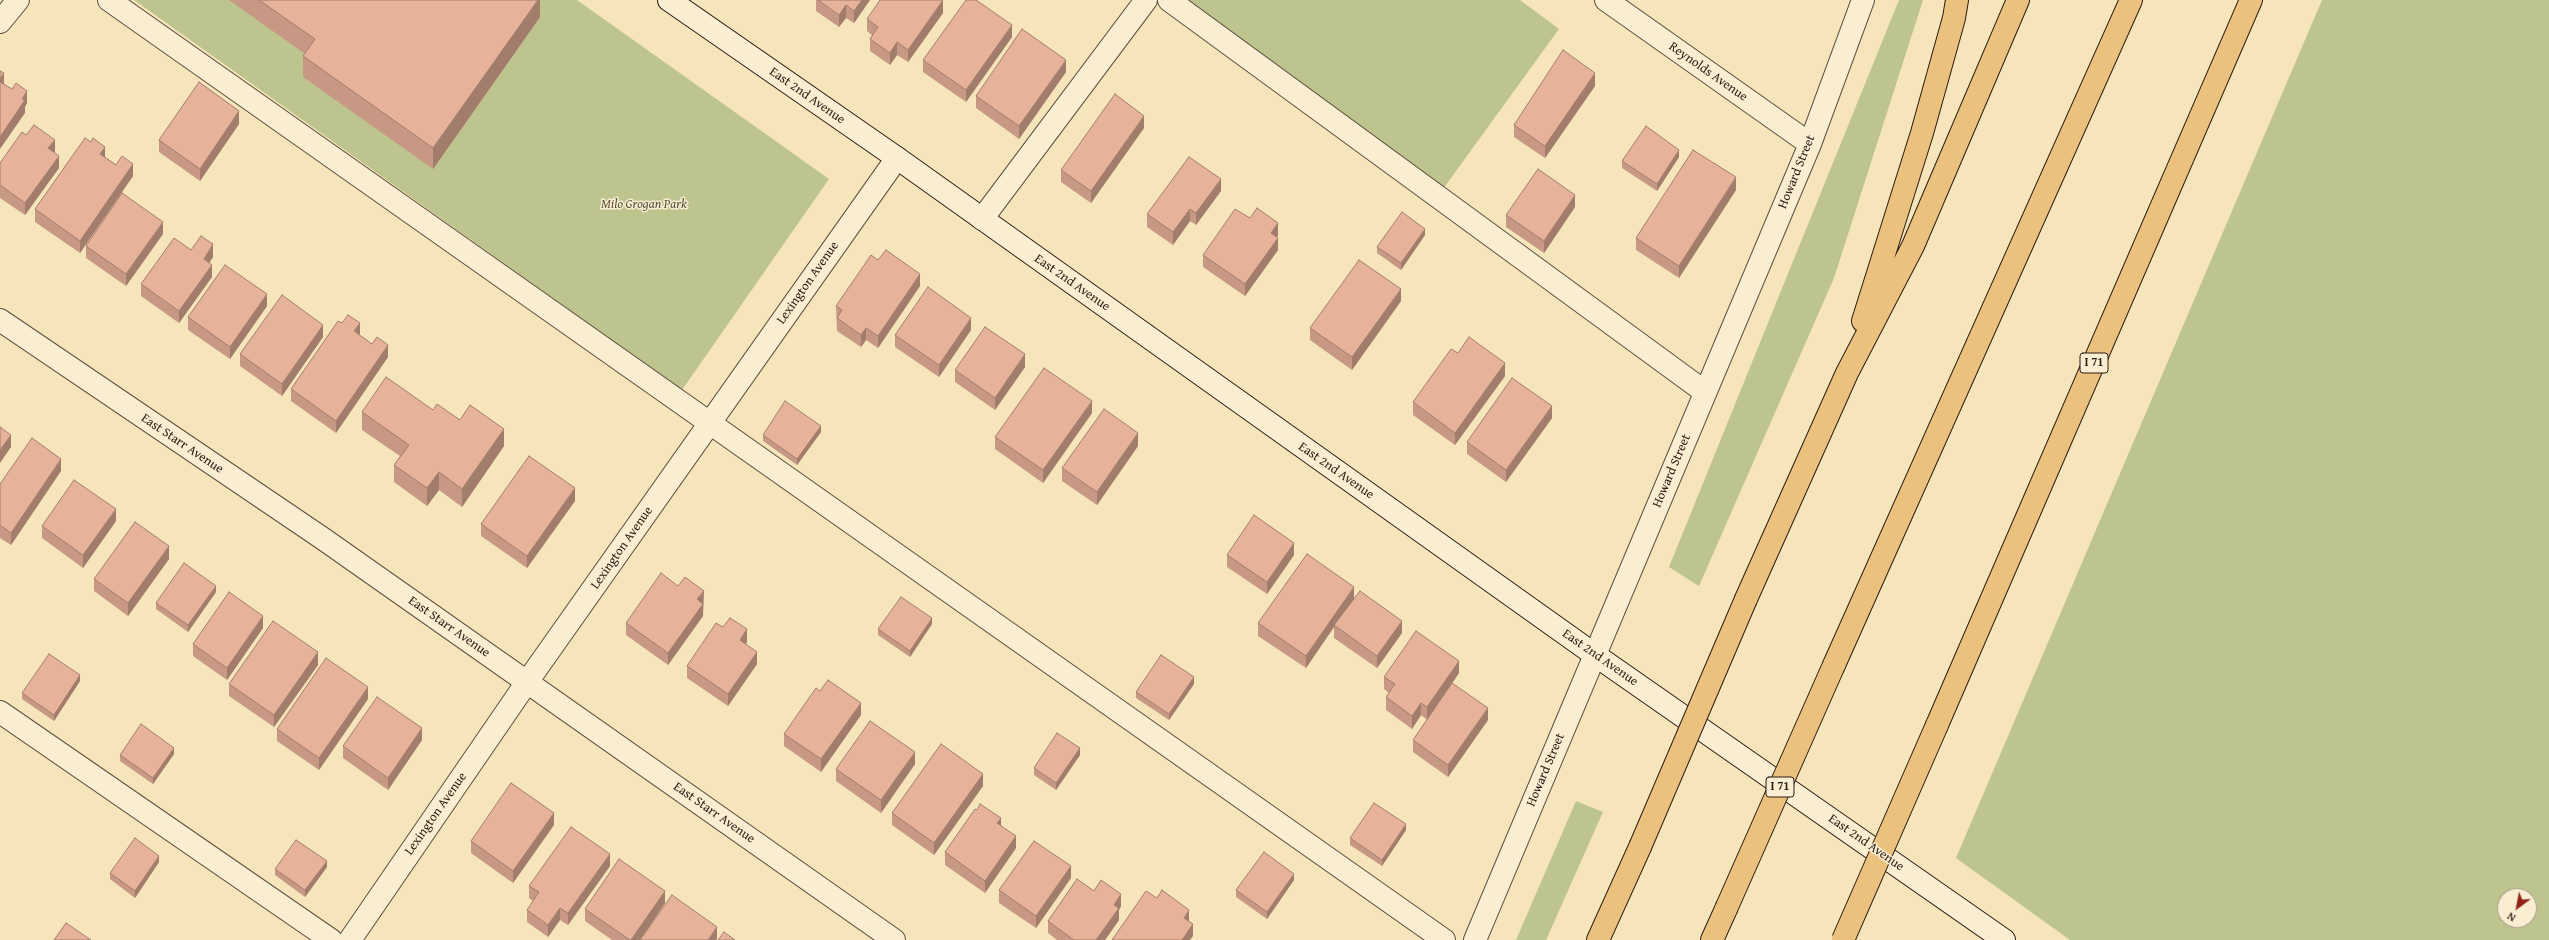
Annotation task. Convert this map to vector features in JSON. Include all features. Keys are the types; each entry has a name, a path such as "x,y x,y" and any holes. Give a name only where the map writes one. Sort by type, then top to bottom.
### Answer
{"highway":[{"path":"1847,373 1922,133 1954,18 1957,0"},
{"path":"1598,940 1640,847 1746,599 1847,373 1913,246 2018,0"},
{"name":"I 71","path":"1712,940 2131,0"},
{"name":"I 71","path":"1843,940 2251,0"}],"street":[{"path":"0,22 18,0"},
{"path":"109,0 709,424 1444,940"},
{"name":"East 2nd Avenue","path":"669,0 897,158 1594,655 2004,940"},
{"path":"982,219 1146,0"},
{"path":"1169,0 1705,392"},
{"name":"Reynolds Avenue","path":"1606,0 1810,144"},
{"name":"Howard Street","path":"1474,940 1810,144 1863,0"},
{"name":"Lexington Avenue","path":"350,940 527,682 897,158"},
{"name":"East Starr Avenue","path":"0,320 322,538 894,940"},
{"path":"0,712 331,940"}],"green space":[{"name":"Milo Grogan Park","path":"134,0 577,0 829,179 682,390"},
{"path":"1182,0 1520,0 1559,29 1443,189"},
{"path":"1899,0 1923,0 1834,278 1699,586 1669,567"},
{"path":"2322,0 2549,0 2549,940 2070,940 1956,858"},
{"path":"1576,801 1603,812 1546,940 1516,940"}],"building":[{"path":"259,0 538,0 433,148 303,56 315,39"},
{"path":"818,0 862,0 854,11 846,5 839,15"},
{"path":"880,0 943,0 908,50 897,42 890,53 870,39 878,27 867,19"},
{"path":"966,0 976,0 1012,25 966,90 923,60"},
{"path":"1022,29 1066,60 1019,126 976,96"},
{"path":"1563,50 1595,73 1545,146 1514,125"},
{"path":"0,71 4,73 0,79"},
{"path":"0,82 12,89 16,83 27,91 22,99 25,100 0,137"},
{"path":"199,82 239,111 200,169 159,140"},
{"path":"1115,94 1144,116 1091,191 1061,170"},
{"path":"34,125 55,140 48,148 59,156 25,203 0,185 0,163 22,132 26,135"},
{"path":"1646,126 1679,150 1657,184 1622,161"},
{"path":"85,138 91,142 93,138 105,147 100,154 116,165 122,156 133,164 80,241 35,209"},
{"path":"1693,150 1736,177 1679,266 1636,238"},
{"path":"1189,157 1221,179 1196,213 1190,209 1173,232 1147,214"},
{"path":"1538,169 1575,195 1544,241 1506,215"},
{"path":"122,193 163,222 126,274 86,246"},
{"path":"1257,208 1278,223 1271,233 1278,238 1245,284 1203,255 1235,209 1250,218"},
{"path":"1402,212 1425,229 1401,263 1377,247"},
{"path":"201,236 213,244 204,259 212,265 179,311 141,284 174,238 191,250"},
{"path":"886,250 920,274 878,336 866,328 861,335 837,318 842,310 836,306 871,255 878,260"},
{"path":"1359,260 1401,289 1352,357 1310,328"},
{"path":"225,265 267,294 230,347 188,317"},
{"path":"928,287 971,318 939,365 895,335"},
{"path":"282,295 323,325 282,384 240,354"},
{"path":"348,315 360,323 354,331 372,344 377,337 388,345 336,421 291,389 338,321 342,323"},
{"path":"985,327 1025,354 995,398 955,370"},
{"path":"1469,337 1505,363 1455,433 1413,402 1451,349 1458,353"},
{"path":"1044,368 1092,401 1043,470 995,437"},
{"path":"386,377 433,410 437,404 460,420 470,405 504,429 462,489 439,472 427,488 394,465 409,445 362,412"},
{"path":"1512,378 1552,406 1506,470 1467,442"},
{"path":"785,401 821,426 797,459 763,435"},
{"path":"1104,409 1138,433 1097,492 1062,468"},
{"path":"0,427 11,435 0,450"},
{"path":"32,438 61,459 11,533 0,525 0,484"},
{"path":"529,456 575,488 527,556 481,524"},
{"path":"74,480 116,509 83,555 42,526"},
{"path":"1254,515 1294,543 1267,582 1227,555"},
{"path":"135,522 169,546 128,603 94,579"},
{"path":"1307,554 1354,587 1306,656 1258,623"},
{"path":"184,563 216,586 188,625 156,603"},
{"path":"661,573 678,586 685,577 704,591 697,599 703,604 668,653 626,623"},
{"path":"1360,591 1402,621 1377,656 1334,625"},
{"path":"229,592 263,616 227,668 193,644"},
{"path":"901,597 932,618 910,651 878,629"},
{"path":"730,618 747,629 740,640 757,652 728,694 687,666 716,623 723,627"},
{"path":"273,621 318,652 274,715 229,684"},
{"path":"1416,631 1459,661 1427,707 1421,703 1412,716 1386,697 1395,684 1384,677"},
{"path":"49,654 80,675 54,715 22,693"},
{"path":"1161,655 1194,677 1169,714 1136,692"},
{"path":"326,658 368,687 319,758 277,729"},
{"path":"828,680 861,703 821,759 784,734 816,688 820,691"},
{"path":"1452,683 1488,708 1448,765 1413,740"},
{"path":"377,697 422,728 388,778 343,746"},
{"path":"870,721 915,752 881,800 836,769"},
{"path":"141,724 174,748 153,778 120,755"},
{"path":"1057,733 1080,748 1056,783 1034,768"},
{"path":"941,744 983,774 934,843 892,813"},
{"path":"511,783 554,813 513,871 471,841"},
{"path":"1374,803 1406,824 1382,860 1350,838"},
{"path":"980,804 1001,818 997,823 1016,836 985,881 945,852"},
{"path":"571,827 610,854 568,913 560,908 548,925 527,910 539,892 529,886"},
{"path":"135,838 159,856 135,891 110,873"},
{"path":"296,840 327,861 305,890 275,869"},
{"path":"1034,841 1071,866 1036,916 999,890"},
{"path":"1264,852 1294,874 1267,912 1236,890"},
{"path":"619,859 665,891 631,940 585,909"},
{"path":"1077,879 1094,891 1101,880 1121,894 1114,905 1119,908 1096,940 1074,940 1048,921"},
{"path":"1162,890 1189,910 1184,918 1193,924 1182,940 1112,940 1146,891 1157,898"},
{"path":"672,895 717,927 708,940 640,940"},
{"path":"66,923 91,940 54,940"},
{"path":"724,932 735,940 718,940"}]}
